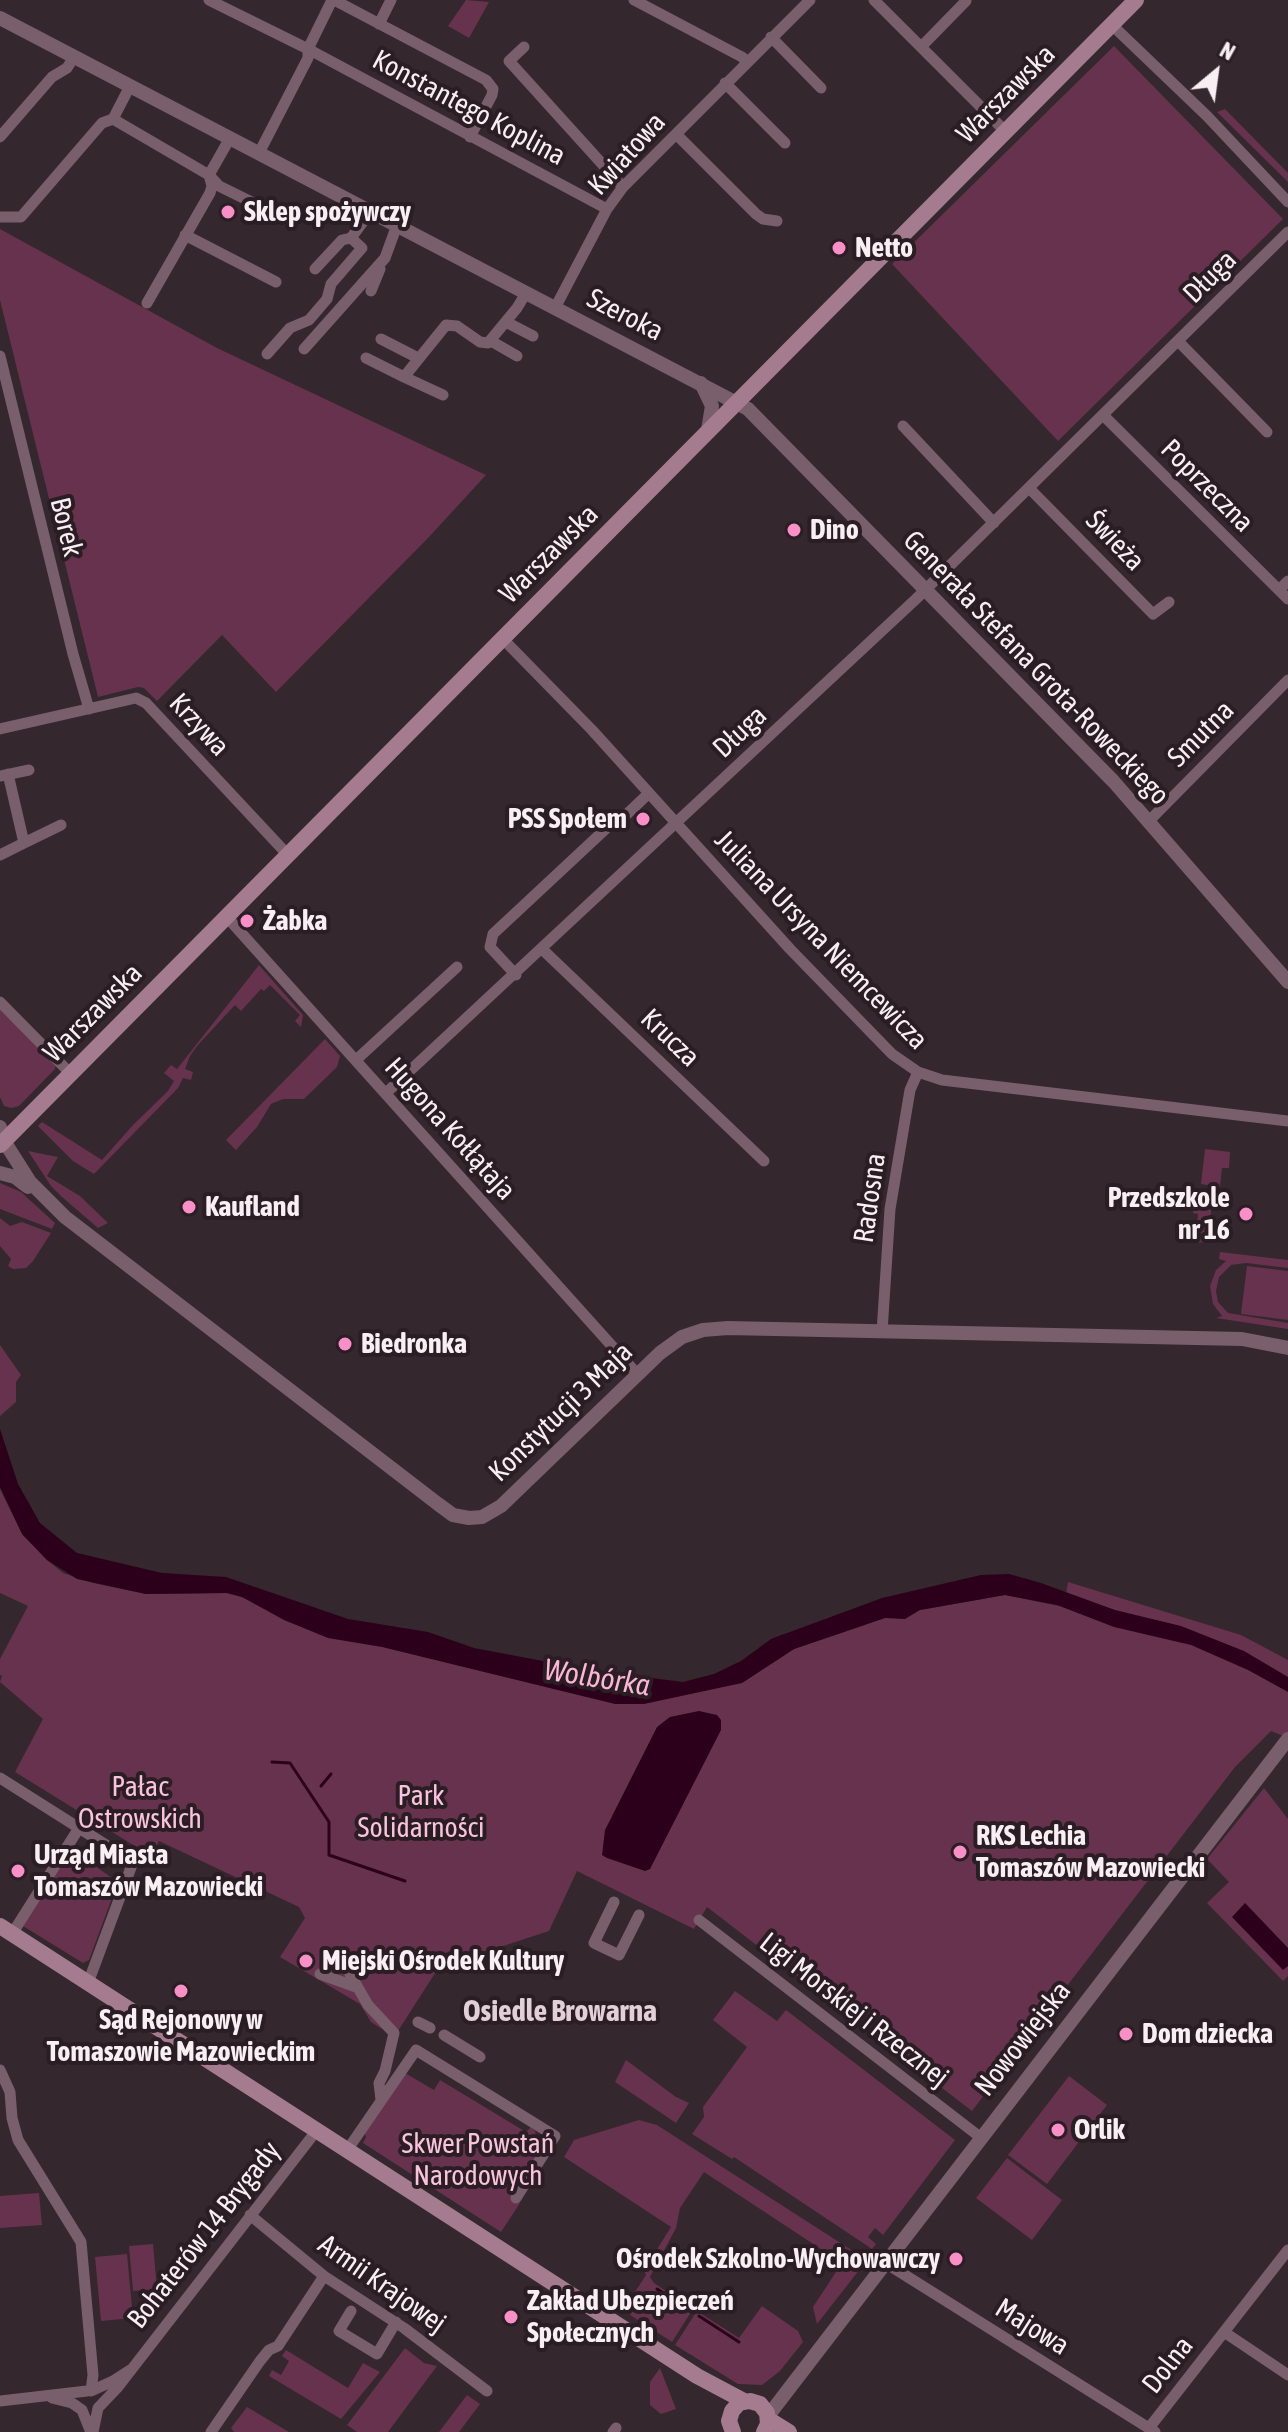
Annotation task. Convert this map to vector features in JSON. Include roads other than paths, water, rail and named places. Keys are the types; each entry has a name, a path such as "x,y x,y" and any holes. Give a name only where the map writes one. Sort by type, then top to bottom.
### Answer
{"main road":[{"name":"Warszawska","path":"1,1138 70,1073 1136,0"},
{"path":"6,1930 697,2376 764,2408 767,2422 789,2432"},
{"path":"697,2376 720,2401 732,2427"},
{"path":"732,2427 735,2406 750,2402"}],"street":[{"name":"Konstantego Koplina","path":"209,0 308,49 607,209"},
{"path":"259,153 308,58 308,49 333,0 490,84 492,95 470,137"},
{"path":"379,24 391,0"},
{"path":"634,0 747,62"},
{"path":"874,0 1005,131"},
{"name":"Kwiatowa","path":"555,308 607,209 623,187 806,1"},
{"path":"921,47 966,1"},
{"name":"Szeroka","path":"0,18 736,401"},
{"path":"1112,25 1207,116 1288,202"},
{"path":"771,37 821,88"},
{"path":"524,47 509,61 623,187"},
{"path":"0,137 52,77 67,68 74,57"},
{"path":"725,83 785,143"},
{"path":"0,217 21,217 102,123 113,119 130,86"},
{"path":"113,119 209,175 219,186 290,221"},
{"path":"676,134 756,214 763,219 777,221"},
{"path":"147,303 210,193 209,175 230,138"},
{"path":"315,269 342,240 351,238 371,211"},
{"path":"371,291 397,225"},
{"name":"Długa","path":"386,1093 926,590 1288,232"},
{"path":"185,235 276,282"},
{"path":"267,354 290,328 309,320 327,299 331,284 362,248 351,238"},
{"path":"304,349 385,258"},
{"path":"404,377 446,325 457,326 484,344 491,341 526,293"},
{"path":"506,322 533,336"},
{"path":"381,339 418,358"},
{"path":"491,341 517,356"},
{"path":"1178,341 1267,432"},
{"name":"Borek","path":"0,356 89,709"},
{"path":"366,358 443,395"},
{"path":"700,383 712,406 708,430"},
{"name":"Generała Stefana Grota-Roweckiego","path":"736,401 763,424 1149,821 1288,982"},
{"name":"Poprzeczna","path":"1103,415 1285,590"},
{"path":"903,426 994,523"},
{"name":"Świeża","path":"1029,488 1153,614 1169,602"},
{"name":"Juliana Ursyna Niemcewicza","path":"502,638 592,730 675,825 892,1054 918,1072 942,1080 1288,1121"},
{"name":"Smutna","path":"1149,821 1288,680"},
{"name":"Krzywa","path":"0,729 136,698 146,703 287,854"},
{"path":"24,843 4,775 29,770"},
{"path":"516,975 490,947 493,934 612,823 626,815 648,794"},
{"path":"0,855 61,825"},
{"name":"Hugona Kołłątaja","path":"226,916 638,1375"},
{"name":"Krucza","path":"543,950 764,1161"},
{"path":"356,1060 457,967"},
{"path":"0,1002 70,1073"},
{"name":"Radosna","path":"882,1332 890,1209 910,1090 918,1072"},
{"name":"Konstytucji 3 Maja","path":"1,1138 44,1199 180,1308 453,1515 469,1518 482,1517 501,1506 671,1344 703,1330 728,1328 1242,1339 1288,1348"},
{"path":"0,1173 15,1177 44,1199"},
{"name":"Nowowiejska","path":"767,2422 799,2372 1288,1739"},
{"path":"0,1778 133,1862 88,1983"},
{"path":"6,1930 79,1828"},
{"path":"614,1902 594,1943 619,1955 639,1915"},
{"name":"Ligi Morskiej i Rzecznej","path":"699,1920 980,2137"},
{"path":"349,1964 356,1987 394,2033 379,2083 381,2100"},
{"path":"320,1974 356,1987"},
{"path":"418,2022 430,2028"},
{"path":"444,2035 480,2057"},
{"path":"348,2149 416,2050 555,2136 516,2198"},
{"path":"0,2070 10,2092 18,2140 81,2242 93,2375 89,2391 79,2397 78,2404 82,2410"},
{"name":"Bohaterów 14 Brygady","path":"92,2432 98,2408 317,2130"},
{"name":"Armii Krajowej","path":"250,2215 324,2276 396,2322 487,2391"},
{"name":"Dolna","path":"1152,2430 1288,2250"},
{"name":"Majowa","path":"884,2262 1152,2430"},
{"path":"211,2432 260,2361 269,2350 278,2346 324,2276"},
{"path":"351,2311 339,2331 377,2354 396,2322"},
{"name":"Dolna","path":"1224,2332 1288,2375"},
{"name":"Bohaterów 14 Brygady","path":"89,2391 130,2370"},
{"name":"Nowowiejska","path":"750,2402 799,2372"},
{"path":"0,2401 89,2391 99,2397 98,2408 92,2413 59,2399 39,2397"},
{"name":"Bohaterów 14 Brygady","path":"82,2410 92,2432"}],"water":[{"name":"Wolbórka","path":"0,1429 18,1484 40,1523 77,1553 162,1573 226,1577 348,1619 428,1632 474,1648 596,1671 683,1682 714,1674 741,1661 771,1639 882,1598 981,1575 1009,1574 1115,1610 1181,1626 1244,1651 1288,1677 1288,1692 1191,1645 1114,1627 1057,1605 1005,1595 920,1610 905,1619 885,1618 794,1649 742,1683 644,1704 615,1704 382,1647 328,1638 284,1620 242,1597 227,1593 146,1594 77,1579 47,1560 22,1534 0,1487"},
{"path":"699,1711 717,1715 721,1720 721,1730 650,1869 645,1871 602,1855 605,1830 657,1727 670,1717"},
{"path":"1245,1903 1288,1948 1288,1966 1283,1970 1232,1917"}],"waterway":[{"path":"272,1762 290,1763 329,1822 329,1855 405,1881"},
{"path":"321,1786 331,1774"},
{"path":"657,2289 689,2309"},
{"path":"699,2316 739,2342"}],"place":[{"name":"Sklep spożywczy","path":"228,212"},
{"name":"Netto","path":"839,248"},
{"name":"Dino","path":"794,530"},
{"name":"PSS Społem","path":"643,819"},
{"name":"Żabka","path":"247,921"},
{"name":"Kaufland","path":"189,1207"},
{"name":"Przedszkole nr 16","path":"1246,1214"},
{"name":"Biedronka","path":"345,1344"},
{"name":"RKS Lechia Tomaszów Mazowiecki","path":"960,1852"},
{"name":"Urząd Miasta Tomaszów Mazowiecki","path":"18,1871"},
{"name":"Miejski Ośrodek Kultury","path":"306,1961"},
{"name":"Sąd Rejonowy w Tomaszowie Mazowieckim","path":"181,1991"},
{"name":"Dom dziecka","path":"1126,2034"},
{"name":"Orlik","path":"1058,2130"},
{"name":"Ośrodek Szkolno-Wychowawczy","path":"956,2259"},
{"name":"Zakład Ubezpieczeń Społecznych","path":"511,2317"}],"district":[{"name":"Osiedle Browarna","path":"560,2012"}],"park label":[{"name":"Pałac Ostrowskich","path":"140,1803"},
{"name":"Park Solidarności","path":"421,1812"},
{"name":"Skwer Powstań Narodowych","path":"478,2160"}]}
